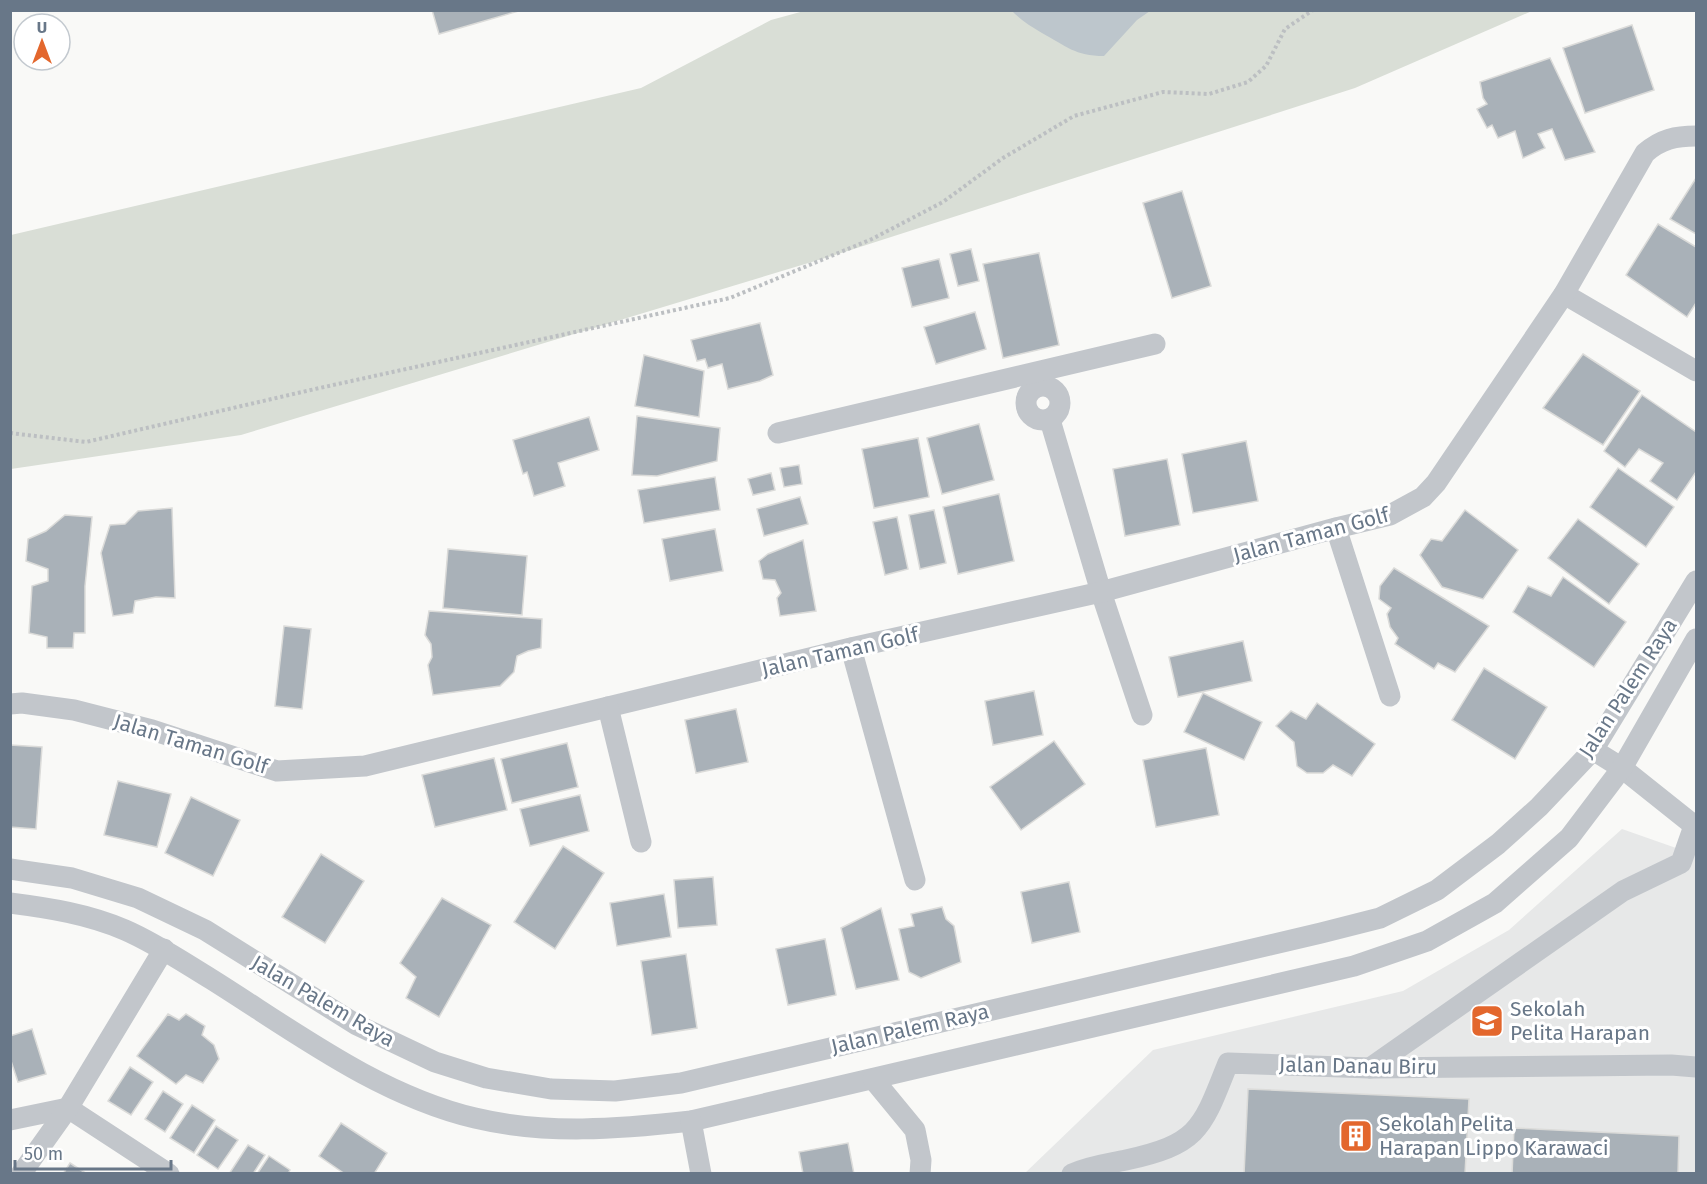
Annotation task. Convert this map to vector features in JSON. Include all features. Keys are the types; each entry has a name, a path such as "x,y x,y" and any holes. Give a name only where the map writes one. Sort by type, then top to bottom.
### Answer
{"street":[{"name":"Jalan Taman Golf","path":"10,704 22,703 85,712 153,730 277,771 365,766 851,648 1101,592 1390,515 1423,497 1436,483 1564,294 1645,153 1654,144 1668,138 1696,136"},
{"path":"1564,294 1696,371"},
{"path":"778,433 1036,380 1155,344"},
{"path":"1036,380 1058,394 1060,409 1050,420 1101,592 1142,715"},
{"path":"1336,528 1390,696"},
{"name":"Jalan Palem Raya","path":"10,869 72,878 138,897 205,930 357,1025 435,1062 486,1078 551,1089 615,1091 681,1083 1380,918 1437,890 1498,844 1539,807 1593,750 1696,581"},
{"name":"Jalan Palem Raya","path":"10,903 51,909 126,930 164,949 358,1071 426,1102 474,1118 542,1129 609,1130 684,1122 1354,966 1427,941 1495,903 1569,838 1622,768 1696,639"},
{"path":"851,648 915,880"},
{"path":"608,707 641,842"},
{"path":"1370,1068 1623,891 1689,869 1695,827 1622,768 1593,750"},
{"path":"21,1173 68,1108 164,949"},
{"name":"Jalan Danau Biru","path":"1072,1173 1083,1168 1129,1159 1179,1144 1193,1135 1203,1122 1228,1063 1370,1068 1671,1065 1696,1067"},
{"path":"873,1078 915,1130 921,1160 920,1173"},
{"path":"10,1120 68,1108 169,1173"},
{"path":"684,1122 688,1173"},
{"path":"684,1122 701,1173"}],"path":[{"path":"10,433 86,442 326,386 730,298 872,239 943,202 1003,158 1074,116 1163,92 1209,94 1248,82 1266,66 1285,29 1312,10"}],"shaded area":[{"path":"804,11 1532,11 1355,88 835,255 241,435 11,469 11,235 641,88 771,20"},
{"path":"1012,11 1150,11 1137,20 1104,56 1094,56 1071,49 1030,26"},
{"name":"Sekolah Pelita Harapan","path":"1622,829 1696,855 1696,1173 1024,1174 1153,1050 1403,991 1509,930"}],"building":[{"path":"432,10 522,10 439,34"},
{"path":"1632,25 1654,90 1585,113 1563,48"},
{"path":"1550,58 1595,152 1565,160 1552,129 1538,134 1545,148 1523,158 1515,131 1498,138 1492,125 1487,128 1477,109 1487,104 1483,98 1480,82"},
{"path":"1696,178 1696,234 1670,219"},
{"path":"1182,191 1211,286 1172,298 1143,203"},
{"path":"1658,224 1696,247 1696,303 1687,317 1626,275"},
{"path":"971,249 979,281 958,286 950,254"},
{"path":"1039,253 1059,345 1003,358 983,264"},
{"path":"939,259 949,298 912,307 902,268"},
{"path":"975,312 986,349 936,364 924,327"},
{"path":"760,323 773,375 760,381 728,389 722,364 708,368 705,359 697,361 691,340"},
{"path":"1583,354 1640,391 1603,445 1543,408"},
{"path":"644,355 704,371 699,417 635,406"},
{"path":"1642,395 1696,432 1696,472 1677,500 1650,481 1663,463 1639,449 1625,467 1604,451"},
{"path":"637,416 720,428 717,461 657,476 632,475"},
{"path":"589,417 599,450 558,463 565,486 534,496 527,472 523,474 513,440"},
{"path":"979,424 994,480 942,494 927,438"},
{"path":"918,438 929,497 874,508 862,449"},
{"path":"1246,441 1258,501 1193,513 1182,454"},
{"path":"1167,459 1180,525 1125,536 1113,469"},
{"path":"799,465 802,484 784,487 780,468"},
{"path":"1618,468 1674,507 1646,547 1590,507"},
{"path":"771,473 775,490 753,495 748,479"},
{"path":"715,477 720,510 644,523 638,490"},
{"path":"999,494 1014,561 958,574 943,507"},
{"path":"800,497 808,524 764,536 757,509"},
{"path":"172,508 175,598 156,597 135,601 133,613 113,616 101,553 110,525 125,524 138,511"},
{"path":"934,510 946,563 920,569 909,515"},
{"path":"1465,510 1518,550 1483,599 1442,587 1420,555 1431,539 1442,541"},
{"path":"65,515 92,517 85,586 85,633 74,633 73,648 47,648 47,637 29,633 32,586 48,581 48,569 26,561 28,539 46,531"},
{"path":"897,517 908,569 885,575 873,522"},
{"path":"1578,519 1639,564 1609,604 1548,558"},
{"path":"715,529 723,571 670,581 662,539"},
{"path":"803,540 816,611 780,616 777,598 781,593 775,580 763,579 759,561 768,554"},
{"path":"448,549 527,556 522,615 443,608"},
{"path":"1394,568 1489,626 1455,672 1438,663 1434,669 1395,644 1398,638 1390,627 1387,614 1391,608 1379,599 1380,586"},
{"path":"1563,577 1626,622 1594,667 1513,612 1528,586 1551,596"},
{"path":"429,611 542,619 541,648 517,656 514,672 500,686 433,695 428,665 432,657 431,644 425,635"},
{"path":"284,626 311,629 302,709 275,706"},
{"path":"1243,641 1252,681 1178,697 1169,657"},
{"path":"1484,668 1547,707 1515,759 1452,720"},
{"path":"1034,691 1043,735 993,745 985,701"},
{"path":"1203,693 1262,722 1244,760 1184,732"},
{"path":"1317,703 1375,744 1352,776 1333,765 1323,773 1307,773 1297,766 1294,742 1276,726 1291,711 1306,719"},
{"path":"736,709 748,762 696,773 685,720"},
{"path":"1054,741 1085,784 1021,830 990,787"},
{"path":"567,743 578,787 512,803 501,759"},
{"path":"10,745 42,747 36,829 10,827"},
{"path":"1206,748 1219,815 1156,827 1143,760"},
{"path":"494,758 507,810 435,827 422,775"},
{"path":"118,781 171,794 157,847 104,835"},
{"path":"580,795 589,831 530,846 520,809"},
{"path":"191,797 240,820 213,876 165,853"},
{"path":"563,846 604,873 555,949 514,922"},
{"path":"321,854 364,881 325,943 282,917"},
{"path":"713,877 717,925 678,928 674,880"},
{"path":"1069,882 1080,932 1032,943 1021,892"},
{"path":"664,894 671,937 617,946 610,903"},
{"path":"442,898 491,925 439,1017 406,998 416,977 400,963"},
{"path":"942,907 946,919 954,926 961,962 921,978 909,972 899,929 914,926 911,914"},
{"path":"881,908 899,980 856,989 841,928"},
{"path":"825,939 836,995 788,1005 776,949"},
{"path":"686,954 697,1028 652,1035 641,961"},
{"path":"168,1014 179,1020 186,1014 205,1026 202,1035 214,1045 219,1059 203,1083 186,1075 176,1084 137,1056"},
{"path":"32,1029 46,1074 18,1082 10,1058 10,1036"},
{"path":"130,1067 153,1082 131,1115 108,1101"},
{"name":"Sekolah Pelita Harapan Lippo Karawaci","path":"1248,1089 1469,1099 1465,1174 1244,1174"},
{"path":"163,1091 183,1104 165,1132 145,1119"},
{"path":"192,1105 215,1120 194,1153 170,1138"},
{"path":"341,1123 387,1153 374,1174 345,1174 319,1156"},
{"path":"216,1126 238,1140 218,1169 197,1155"},
{"path":"1514,1128 1679,1136 1678,1174 1512,1174"},
{"path":"848,1143 854,1174 803,1174 799,1152"},
{"path":"248,1145 265,1155 253,1174 229,1174"},
{"path":"269,1156 290,1170 288,1174 257,1174"},
{"path":"70,1163 87,1174 63,1174"}],"place":[{"name":"Sekolah Pelita Harapan","path":"1487,1021"},
{"name":"Sekolah Pelita Harapan Lippo Karawaci","path":"1356,1136"}]}
